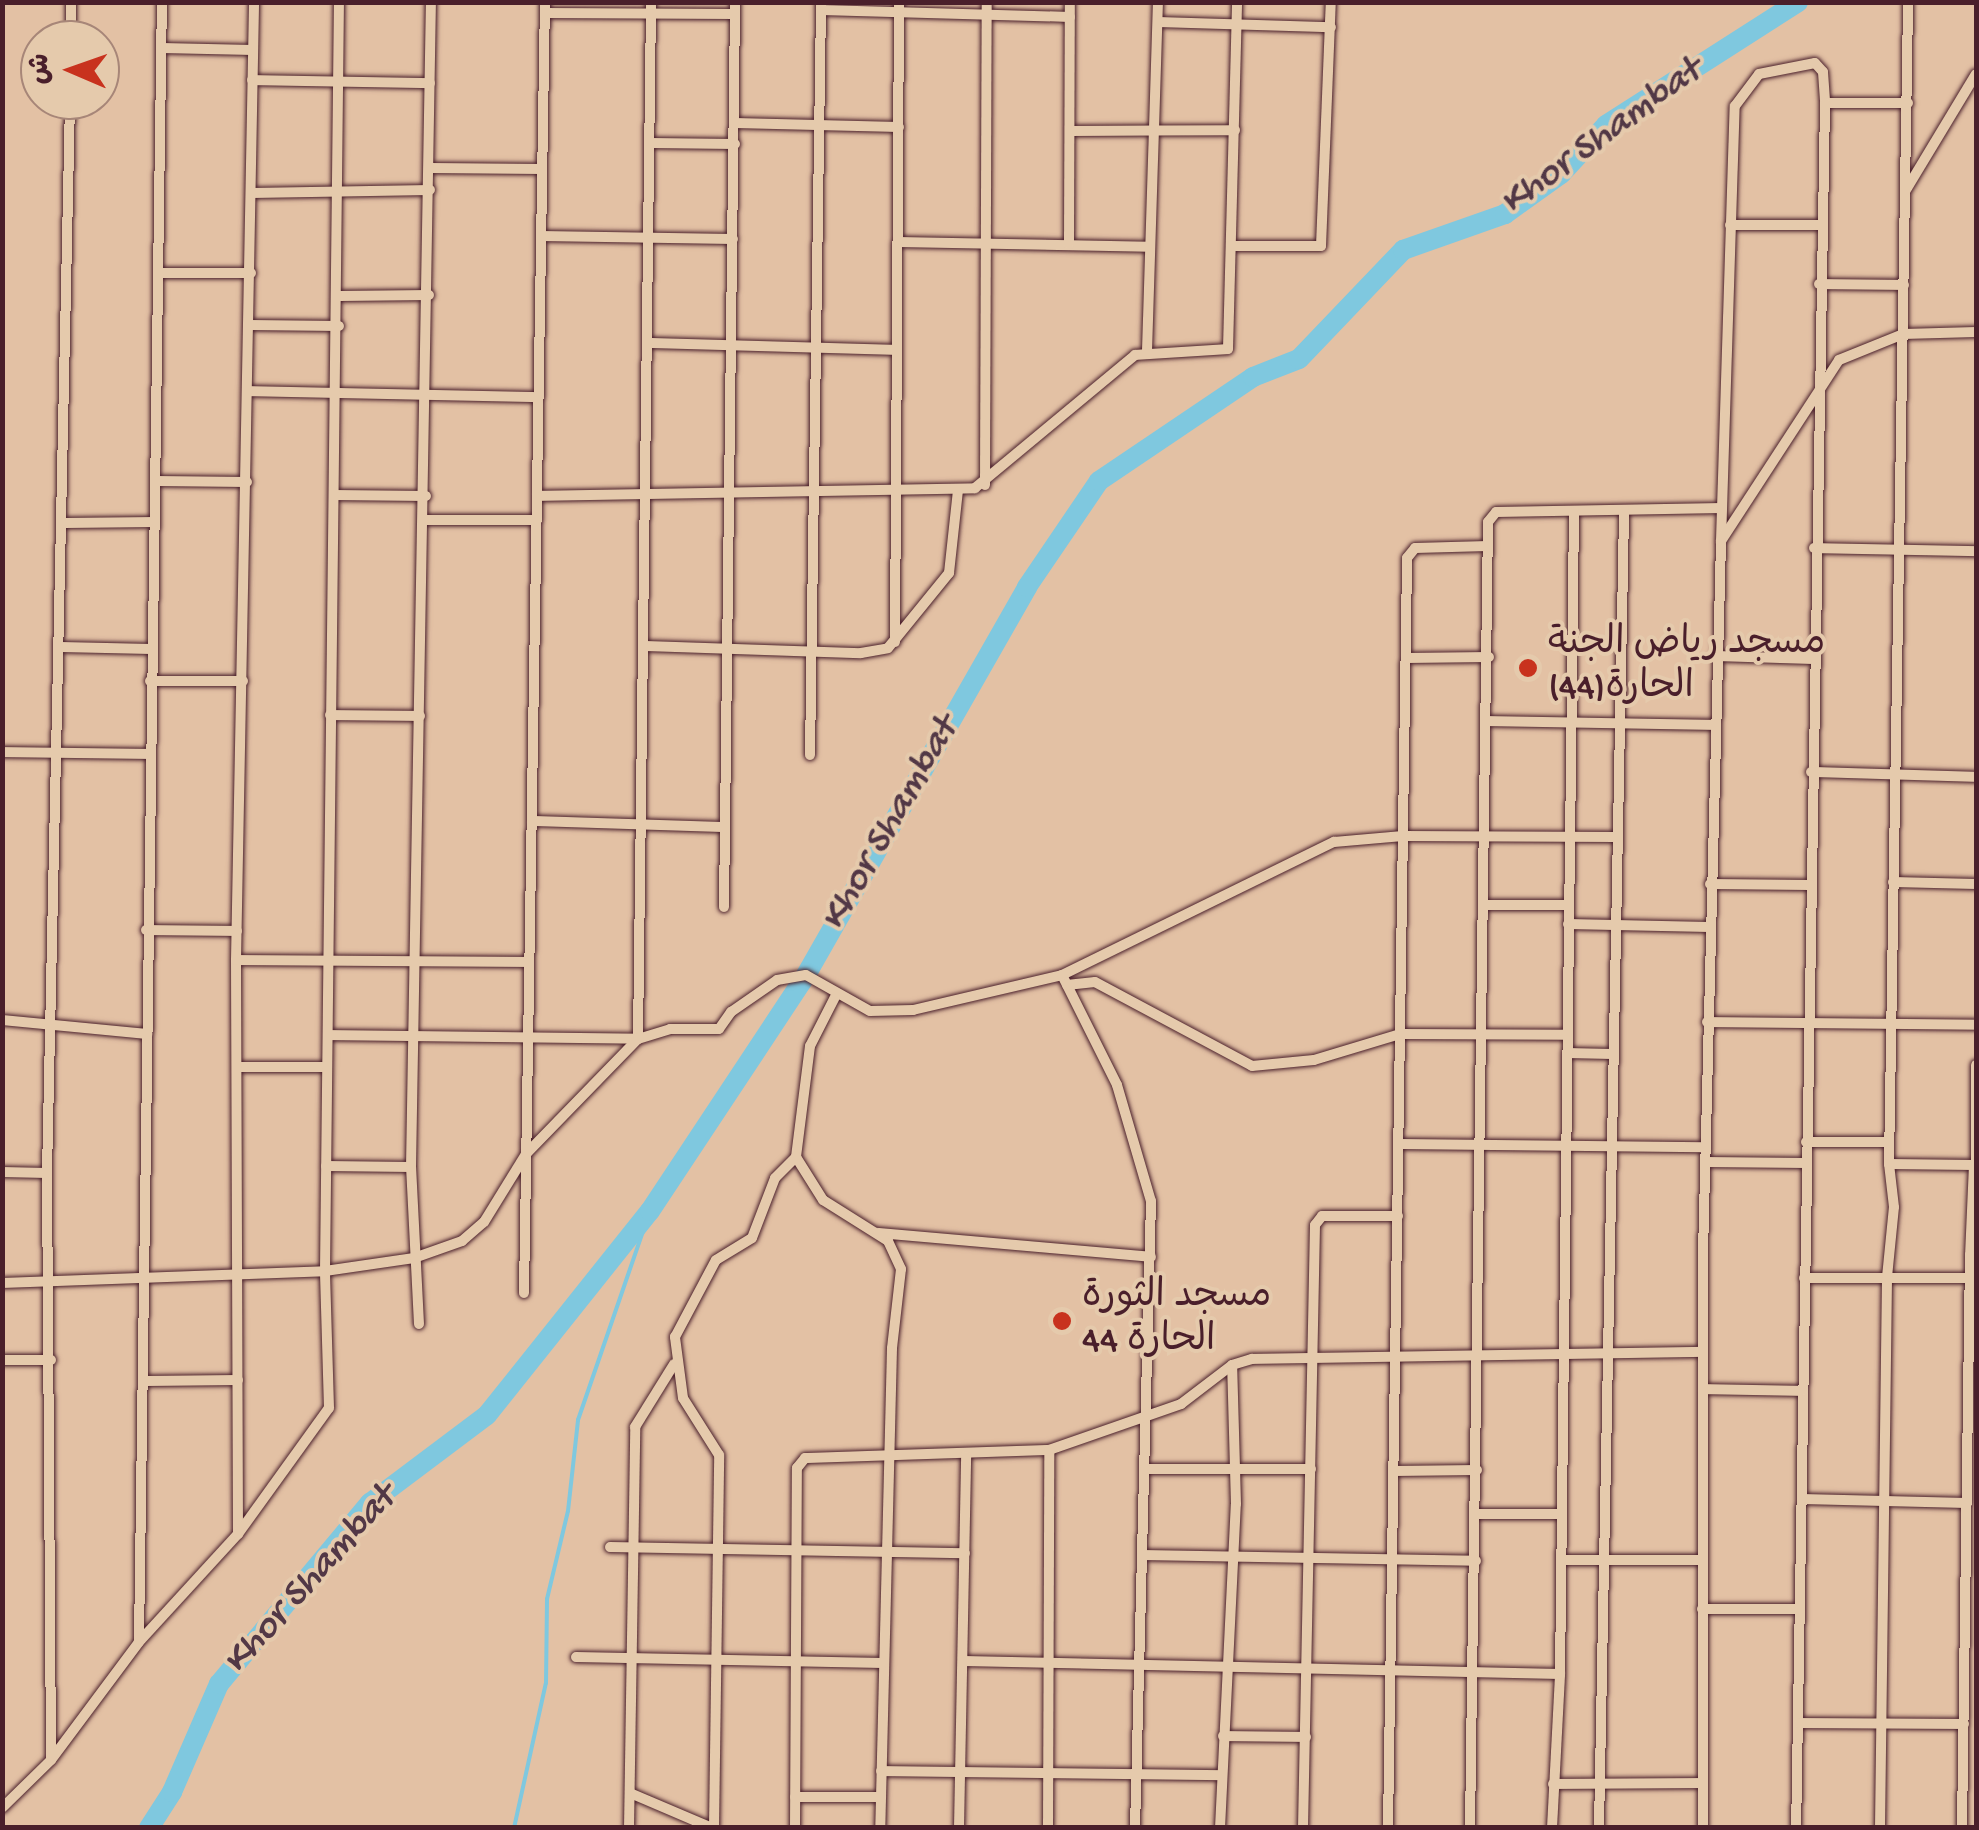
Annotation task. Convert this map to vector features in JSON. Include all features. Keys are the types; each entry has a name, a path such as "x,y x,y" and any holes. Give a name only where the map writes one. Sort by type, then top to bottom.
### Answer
{"street":[{"path":"139,1642 146,1381 148,754 156,522 162,2"},
{"path":"238,1534 236,960 248,482 254,2"},
{"path":"2,1808 51,1760 139,1642 238,1534 327,1416 330,715 340,296 339,2"},
{"path":"419,1324 411,1167 418,1038 420,716 427,520 431,2"},
{"path":"1068,244 1070,2"},
{"path":"1147,351 1158,2"},
{"path":"537,496 894,493 985,485 1062,413 1147,351 1228,349 1236,2"},
{"path":"1233,246 1321,246 1331,2"},
{"path":"1880,1828 1888,1277 1894,1207 1889,1142 1908,2"},
{"path":"810,755 821,6 987,9 1070,17"},
{"path":"895,642 899,7"},
{"path":"524,1292 545,8 735,8 724,908"},
{"path":"2,1283 325,1271 414,1258 462,1241 484,1222 526,1154 638,1039 646,646 651,8"},
{"path":"985,485 987,9"},
{"path":"1158,22 1331,28"},
{"path":"162,48 253,50"},
{"path":"1704,1828 1707,1022 1732,126 1743,90 1774,67 1815,64 1823,72 1825,103 1814,548 1796,1828"},
{"path":"1906,190 1976,74"},
{"path":"252,80 430,83"},
{"path":"1825,103 1908,102"},
{"path":"51,1760 52,1279 48,1173 65,522 70,120"},
{"path":"735,122 899,127"},
{"path":"1070,131 1235,130"},
{"path":"651,144 735,144"},
{"path":"430,168 542,168"},
{"path":"252,192 430,190"},
{"path":"1730,225 1820,224"},
{"path":"541,236 733,239"},
{"path":"898,242 1149,246"},
{"path":"159,273 251,274"},
{"path":"1820,284 1904,285"},
{"path":"340,296 429,295"},
{"path":"250,325 339,326"},
{"path":"1721,542 1839,360 1903,334 1976,332"},
{"path":"648,343 896,350"},
{"path":"248,391 538,397"},
{"path":"156,481 248,482"},
{"path":"646,646 861,653 895,642 949,572 958,490"},
{"path":"334,495 426,496"},
{"path":"1470,1828 1488,836 1488,546 1492,513 1722,508"},
{"path":"1598,1828 1624,510"},
{"path":"1552,1828 1560,1674 1574,512"},
{"path":"427,520 537,520"},
{"path":"65,522 156,522"},
{"path":"1388,1828 1402,836 1410,551 1488,546"},
{"path":"1814,548 1976,551"},
{"path":"61,647 150,649"},
{"path":"1716,656 1813,659"},
{"path":"1406,658 1488,657"},
{"path":"150,681 243,681"},
{"path":"330,715 420,716"},
{"path":"1489,721 1714,725"},
{"path":"2,752 148,754"},
{"path":"1811,772 1976,777"},
{"path":"532,822 725,826"},
{"path":"1064,980 1254,887 1320,847 1402,836 1616,837"},
{"path":"1893,882 1976,884"},
{"path":"1710,884 1810,885"},
{"path":"1487,905 1568,905"},
{"path":"1568,924 1709,927"},
{"path":"146,930 237,932"},
{"path":"236,960 530,962"},
{"path":"328,1035 638,1039 670,1029 719,1029 731,1012 777,980 806,975 835,997 889,1013 1064,980 1095,982 1252,1066 1314,1060 1400,1034 1567,1036"},
{"path":"1064,980 1132,1125 1151,1200 1136,1828"},
{"path":"835,997 810,1046 796,1157 822,1200 877,1233 896,1253 900,1269 888,1459 880,1828"},
{"path":"2,1020 147,1034"},
{"path":"1707,1022 1976,1025"},
{"path":"1567,1053 1612,1054"},
{"path":"1962,1828 1971,1614 1967,1503 1973,1390 1970,1278 1976,1066"},
{"path":"236,1067 327,1067"},
{"path":"1806,1142 1889,1142"},
{"path":"1400,1144 1705,1146"},
{"path":"630,1793 713,1828 718,1455 684,1398 674,1364 674,1337 723,1253 752,1238 774,1178 796,1157"},
{"path":"1705,1162 1806,1163"},
{"path":"1889,1164 1975,1166"},
{"path":"326,1166 411,1167"},
{"path":"2,1172 48,1173"},
{"path":"1303,1828 1310,1356 1318,1218 1398,1216"},
{"path":"877,1233 1151,1256"},
{"path":"1804,1278 1970,1278"},
{"path":"795,1828 800,1461 1049,1450 1146,1418 1203,1392 1232,1365 1310,1356 1397,1353 1703,1352"},
{"path":"2,1360 51,1360"},
{"path":"629,1828 635,1427 674,1364"},
{"path":"1220,1828 1233,1470 1232,1365"},
{"path":"146,1381 238,1380"},
{"path":"1703,1389 1803,1391"},
{"path":"1048,1828 1049,1450"},
{"path":"959,1828 966,1456"},
{"path":"1145,1469 1310,1469"},
{"path":"1394,1471 1477,1470"},
{"path":"1802,1500 1967,1503"},
{"path":"1477,1514 1562,1514"},
{"path":"610,1548 965,1553"},
{"path":"1142,1556 1476,1561"},
{"path":"1561,1560 1702,1560"},
{"path":"1702,1609 1800,1609"},
{"path":"576,1657 882,1663"},
{"path":"964,1660 1560,1674"},
{"path":"1799,1723 1964,1724"},
{"path":"1223,1736 1306,1738"},
{"path":"881,1771 1220,1775"},
{"path":"1553,1784 1702,1783"},
{"path":"795,1797 880,1797"}],"waterway":[{"name":"Khor Shambat","path":"149,1828 172,1792 219,1684 370,1503 487,1415 650,1211 806,975 1027,587 1099,481 1253,377 1299,359 1403,250 1505,214 1561,174 1606,125 1798,2"},
{"path":"514,1828 546,1683 547,1599 568,1511 578,1420 650,1211"}],"place":[{"name":"مسجد رياض الجنة الحارة(44)","path":"1528,668"},
{"name":"مسجد الثورة الحارة 44","path":"1062,1321"}]}
